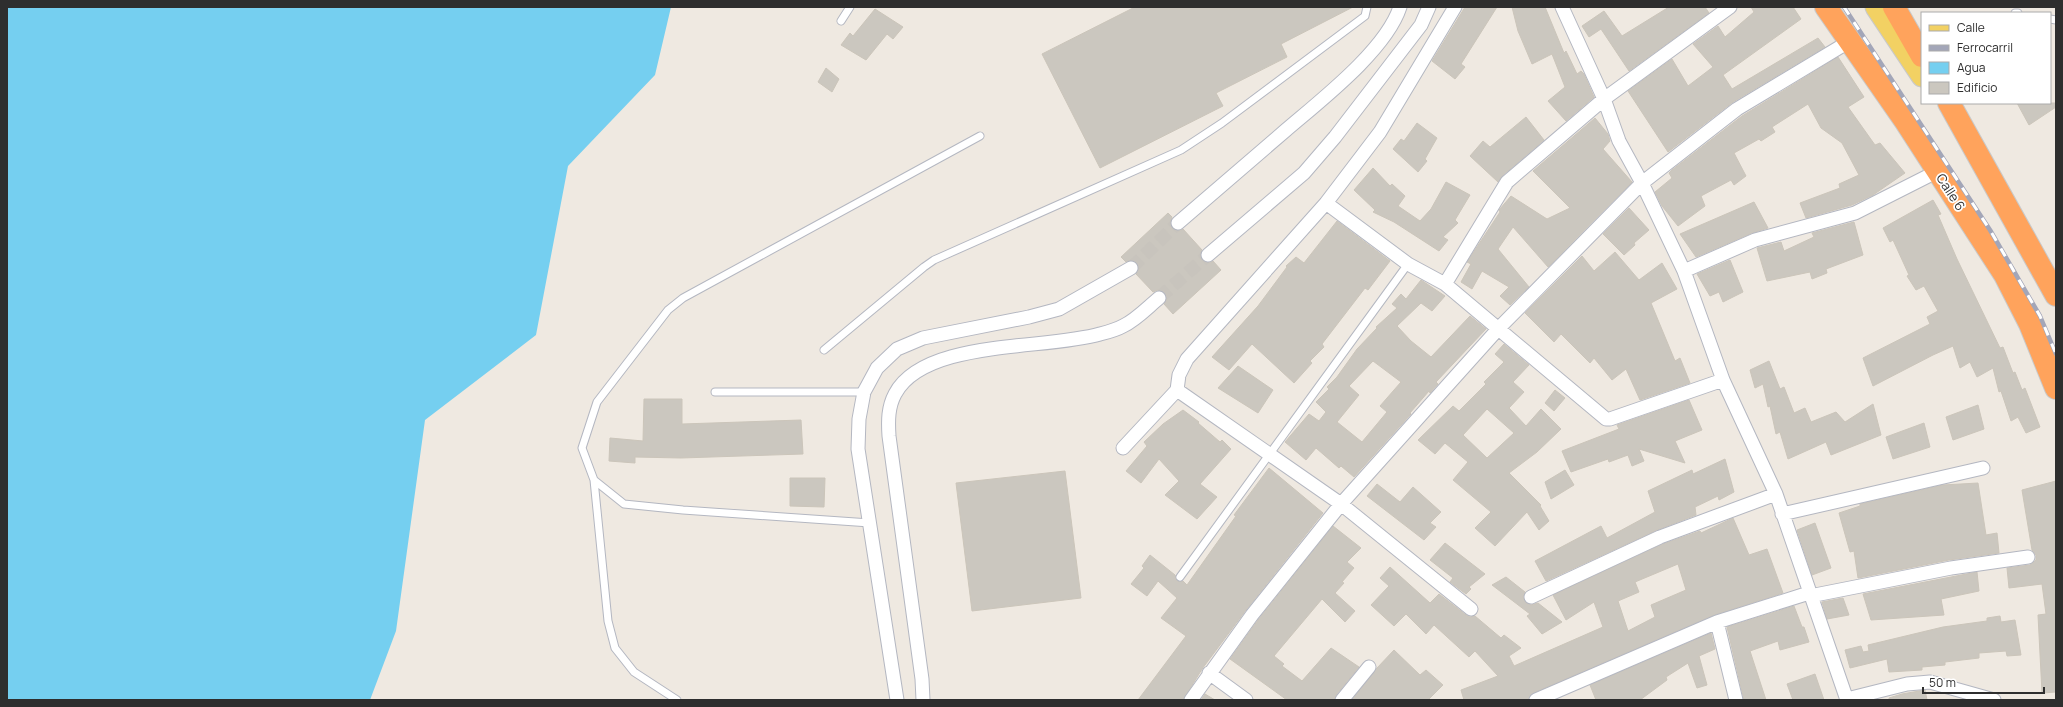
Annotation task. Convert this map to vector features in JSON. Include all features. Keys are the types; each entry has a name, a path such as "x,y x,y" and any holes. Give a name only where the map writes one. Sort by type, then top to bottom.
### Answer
{"highway":[{"name":"Calle 6","path":"1826,7 1938,171 2005,275 2030,324 2056,388"},
{"path":"1894,7 1921,54"},
{"path":"1950,104 2056,295"}],"main road":[{"path":"1876,7 1921,74"},
{"path":"1941,104 1996,186"}],"street":[{"path":"1178,223 1337,86 1385,37 1394,24 1400,7"},
{"path":"1208,255 1304,173 1325,149 1421,25 1429,7"},
{"path":"1123,448 1177,390 1179,375 1187,359 1326,204 1380,132 1455,7"},
{"path":"1562,7 1604,99 1619,141 1642,183 1684,271 1723,380 1776,494 1847,699 1907,684 1930,682 1994,700"},
{"path":"1445,284 1495,199 1507,182 1604,99 1730,7"},
{"path":"1191,700 1252,615 1340,504 1499,328 1642,183 1737,109 1850,41"},
{"path":"1684,271 1755,240 1855,213 1938,171"},
{"path":"1326,204 1408,264 1445,284 1606,419 1610,420 1723,380"},
{"path":"897,700 858,449 859,419 864,392 877,368 897,350 922,338 1029,317 1059,309 1131,268"},
{"path":"923,700 922,679 889,436 888,414 894,394 907,377 924,365 953,356 1099,335 1124,326 1158,298"},
{"path":"1177,390 1270,453 1340,504 1471,608"},
{"path":"1782,514 1983,468"},
{"path":"1531,597 1660,537 1776,494"},
{"path":"1536,700 1717,622 1810,594 1952,568 2028,557"},
{"path":"1717,622 1736,700"},
{"path":"1342,700 1369,667"},
{"path":"1209,673 1246,700"}],"lane":[{"path":"841,21 850,7"},
{"path":"824,350 924,266 934,260 1181,150 1222,123 1365,16 1367,7"},
{"path":"677,700 634,672 615,648 608,621 594,480 582,448 597,402 668,310 683,298 980,136"},
{"path":"1180,577 1408,264"},
{"path":"715,392 864,392"},
{"path":"594,480 624,504 870,524"}],"water":[{"path":"7,7 671,7 655,75 568,166 536,335 425,420 396,631 370,700 7,700"}],"building":[{"path":"1135,7 1353,7 1281,44 1287,57 1216,93 1223,106 1100,168 1042,54"},
{"path":"1465,7 1497,7 1461,64 1465,67 1455,79 1432,61"},
{"path":"1512,7 1545,7 1564,53 1566,51 1577,74 1581,71 1584,74 1594,97 1566,121 1548,101 1565,87 1552,54 1532,64 1518,31"},
{"path":"1669,7 1705,7 1709,13 1629,71 1601,29 1589,37 1582,26 1604,11 1622,36"},
{"path":"1751,7 1793,7 1801,19 1723,75 1732,89 1818,38 1825,47 1733,102 1668,152 1628,91 1672,59 1688,86 1713,67 1693,44 1718,26 1725,37 1754,12"},
{"path":"875,9 903,27 893,39 887,34 866,60 841,45 850,33 853,36"},
{"path":"1838,57 1864,97 1848,107 1875,145 1880,143 1905,173 1873,195 1852,205 1806,218 1800,203 1840,188 1839,184 1859,175 1842,143 1821,128 1808,104 1772,127 1775,132 1761,141 1759,139 1734,153 1746,176 1734,185 1731,180 1701,196 1705,206 1678,226 1662,206 1655,192 1672,178 1669,173 1742,116"},
{"path":"826,68 839,79 832,92 818,82"},
{"path":"2056,103 2056,107 2029,125 2018,104"},
{"path":"1526,117 1544,140 1502,176 1498,182 1470,156 1483,141 1490,147"},
{"path":"1595,118 1608,134 1610,141 1603,149 1632,182 1548,267 1513,227 1498,249 1529,287 1510,305 1500,296 1509,287 1482,271 1472,289 1461,282 1471,264 1467,262 1500,212 1499,210 1511,196 1547,219 1570,208 1533,171"},
{"path":"1417,123 1437,138 1425,159 1427,161 1418,172 1393,149 1401,139 1404,141"},
{"path":"1373,168 1390,186 1392,184 1405,196 1398,206 1420,221 1431,209 1446,182 1470,195 1455,220 1458,223 1443,237 1448,240 1439,251 1394,222 1373,212 1375,210 1354,190"},
{"path":"1933,200 1941,214 1938,215 1957,259 2000,348 2003,347 2013,373 2015,372 2022,390 2025,388 2040,427 2026,433 2018,417 2011,421 2001,391 1999,392 1993,368 1977,377 1970,362 1960,368 1953,346 1873,386 1863,358 1930,324 1927,317 1938,311 1924,286 1916,290 1907,276 1909,275 1893,240 1890,242 1883,228"},
{"path":"1754,202 1768,228 1752,233 1696,257 1680,234"},
{"path":"1629,208 1649,230 1634,243 1635,245 1624,255 1603,234"},
{"path":"1168,213 1172,217 1170,224 1172,228 1179,231 1183,229 1202,250 1200,256 1202,260 1209,263 1213,261 1221,270 1173,314 1164,304 1167,297 1165,293 1158,290 1153,292 1136,274 1139,268 1138,264 1131,260 1126,262 1121,257"},
{"path":"1337,221 1390,261 1368,290 1365,288 1322,344 1324,347 1310,361 1312,363 1294,383 1252,344 1229,370 1212,357 1258,306 1287,267 1286,266 1296,257 1304,263"},
{"path":"1854,222 1863,255 1826,269 1827,273 1812,279 1810,272 1767,281 1757,248 1781,242 1784,251 1814,237 1812,233"},
{"path":"1615,252 1639,280 1662,263 1677,289 1651,303 1675,361 1680,358 1690,383 1640,400 1626,369 1612,380 1594,358 1590,363 1561,334 1554,342 1525,313 1582,256 1594,271"},
{"path":"1730,260 1743,292 1723,302 1719,292 1710,296 1697,274"},
{"path":"1421,280 1445,296 1432,311 1421,303 1397,326 1411,341 1431,357 1470,316 1486,329 1436,382 1438,384 1430,393 1429,391 1410,413 1411,414 1354,477 1341,466 1339,468 1316,448 1306,460 1285,442 1309,414 1319,421 1326,412 1316,402 1329,389 1327,387 1337,377 1357,349 1377,328 1376,327 1397,308 1392,304 1401,294 1406,299","holes":["1373,361 1401,382 1380,406 1387,412 1362,442 1337,422 1359,395 1349,386"]},
{"path":"1504,344 1529,365 1513,382 1524,392 1509,408 1526,426 1541,409 1561,429 1537,452 1509,473 1541,505 1540,506 1549,521 1539,530 1527,512 1495,546 1475,528 1491,512 1453,480 1468,462 1445,443 1435,454 1418,440 1453,406 1459,411 1486,384 1484,382 1504,362 1495,354","holes":["1487,409 1514,433 1487,458 1463,435"]},
{"path":"1769,361 1780,389 1784,387 1794,413 1805,408 1811,422 1836,412 1845,422 1873,404 1881,435 1831,455 1826,442 1788,459 1780,432 1776,434 1770,406 1768,407 1763,384 1755,388 1750,370"},
{"path":"1238,366 1273,390 1258,413 1218,388"},
{"path":"1555,390 1565,398 1554,411 1545,403"},
{"path":"644,399 682,399 682,424 801,420 803,454 681,458 635,457 635,463 609,461 610,438 643,441"},
{"path":"1689,400 1702,430 1675,441 1685,463 1639,449 1644,461 1632,466 1628,455 1609,462 1608,459 1571,472 1562,451 1619,429 1617,425"},
{"path":"1978,405 1984,429 1953,440 1946,417"},
{"path":"1183,410 1199,422 1198,423 1220,442 1222,440 1231,449 1200,484 1217,497 1197,519 1165,495 1179,481 1159,459 1141,483 1126,471 1147,446 1144,442 1163,424"},
{"path":"1924,423 1930,447 1893,459 1886,437"},
{"path":"1725,459 1734,492 1719,500 1718,496 1695,507 1696,515 1657,530 1546,581 1535,561 1601,526 1607,538 1655,512 1648,491 1692,470 1693,474"},
{"path":"1269,468 1323,513 1246,610 1202,669 1183,700 1138,700 1186,636 1161,618 1177,598 1158,581 1147,596 1131,584 1144,568 1142,566 1150,555 1175,575 1177,581 1183,581 1187,585 1236,516 1234,515"},
{"path":"1565,470 1574,485 1551,499 1545,482"},
{"path":"1065,471 1081,598 972,611 956,483"},
{"path":"790,478 825,478 824,507 790,506"},
{"path":"2056,481 2056,692 2042,693 2038,615 2046,614 2042,584 2009,588 2007,568 2030,565 2036,560 2036,555 2032,550 2022,490"},
{"path":"1978,483 1986,535 1997,533 1999,553 1949,560 1858,578 1854,551 1850,552 1839,513 1860,506 1860,504 1943,485"},
{"path":"1377,484 1400,502 1413,487 1441,512 1430,523 1436,527 1424,540 1367,496"},
{"path":"1733,518 1749,555 1767,549 1783,593 1714,615 1533,693 1528,700 1464,700 1461,690 1498,676 1475,651 1469,657 1434,625 1426,634 1406,614 1394,626 1371,605 1389,586 1380,578 1390,567 1430,603 1439,594 1466,615 1470,617 1475,616 1501,638 1504,635 1521,648 1509,656 1514,666 1603,627 1594,602 1566,620 1553,595 1663,544 1700,531 1701,533","holes":["1678,564 1686,590 1651,605 1655,617 1628,631 1618,601 1639,592 1635,582"]},
{"path":"1815,523 1831,568 1812,575 1797,530"},
{"path":"1333,526 1361,548 1347,562 1354,568 1335,593 1355,611 1345,622 1322,599 1274,656 1284,664 1282,666 1302,681 1331,648 1359,667 1336,695 1334,700 1287,700 1230,659 1258,620"},
{"path":"1445,543 1485,574 1469,587 1471,589 1466,594 1450,582 1453,578 1430,560"},
{"path":"1977,572 1979,591 1941,599 1944,615 1871,620 1863,594"},
{"path":"1506,577 1525,592 1523,597 1526,603 1531,605 1538,603 1562,622 1542,634 1527,616 1530,614 1492,585"},
{"path":"1843,598 1849,615 1827,619 1822,602"},
{"path":"1794,606 1809,642 1780,650 1778,641 1750,651 1766,700 1744,700 1727,627"},
{"path":"2000,616 2001,622 2015,620 2021,655 2007,656 2006,651 1979,653 1979,658 1945,662 1945,665 1922,667 1922,670 1889,672 1887,659 1850,668 1845,650 1861,646 1863,652 1869,651 1868,645 1943,627 1987,621 1987,618"},
{"path":"1711,633 1715,649 1699,656 1707,685 1697,688 1688,663 1666,677 1667,680 1640,700 1596,700 1590,685"},
{"path":"1394,650 1420,675 1426,670 1443,685 1428,700 1352,700 1377,668"},
{"path":"1815,674 1824,700 1793,700 1787,684"},
{"path":"1925,690 1927,700 1889,700 1889,698 1902,694"},
{"path":"1205,694 1215,700 1201,700"}],"tunnel":[{"path":"1131,268 1178,223"},
{"path":"1159,298 1208,255"}],"railway":[{"path":"1844,7 1990,230 2040,316 2056,354"}]}
